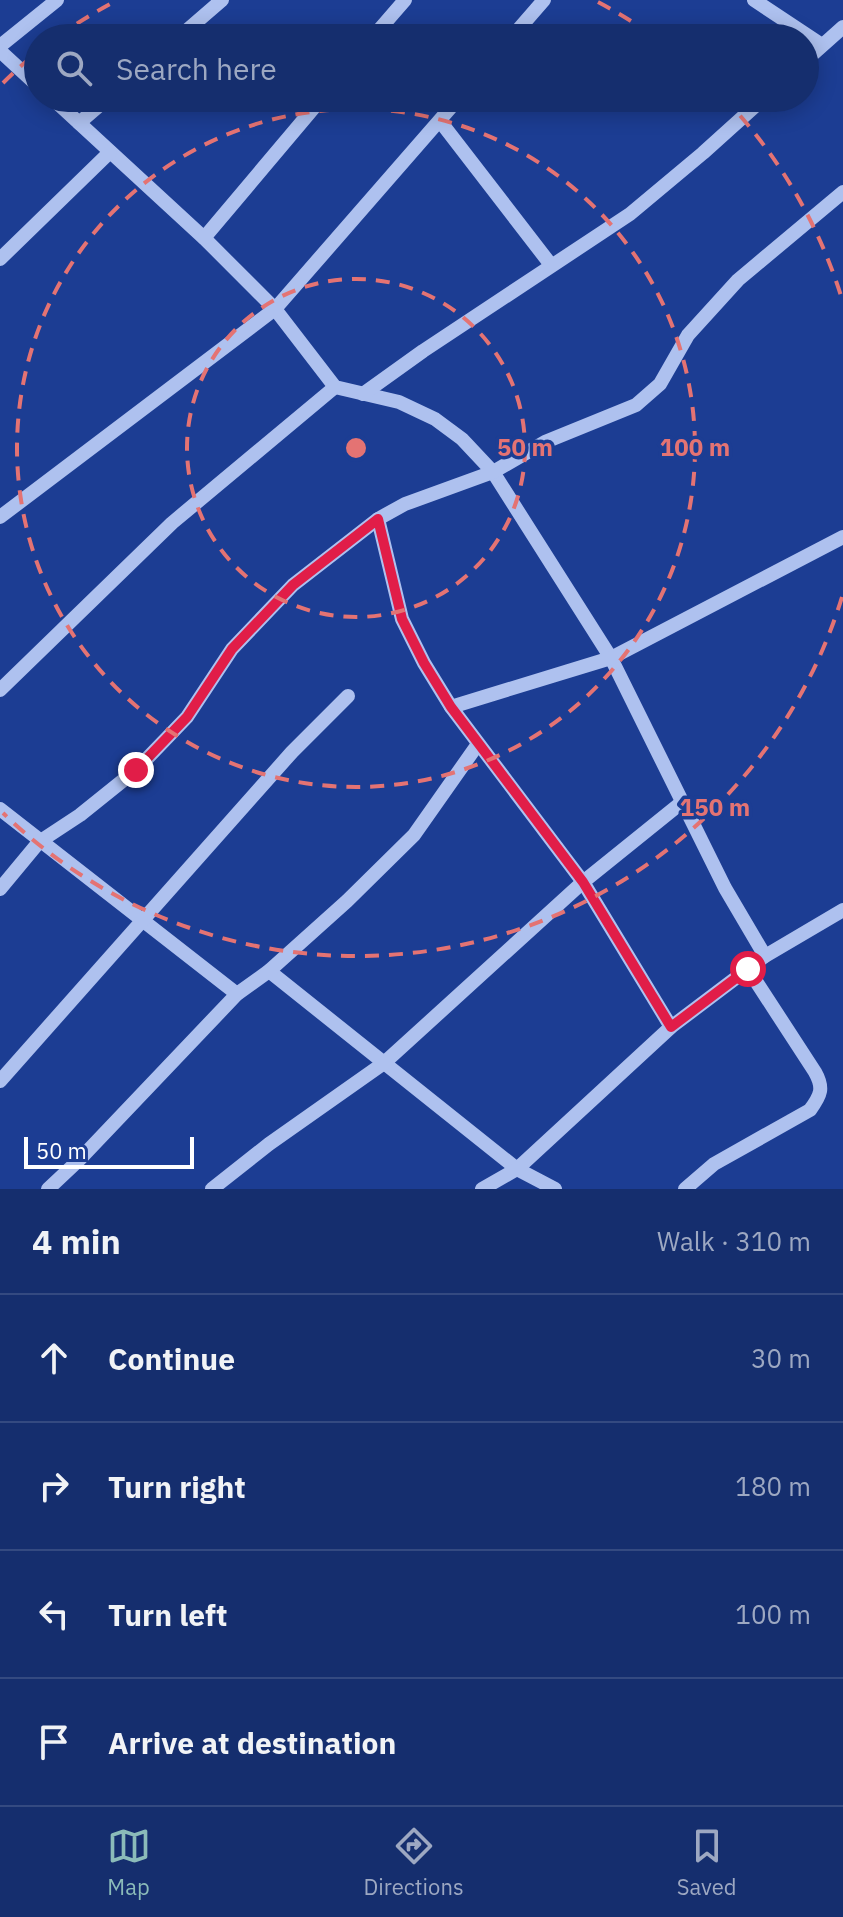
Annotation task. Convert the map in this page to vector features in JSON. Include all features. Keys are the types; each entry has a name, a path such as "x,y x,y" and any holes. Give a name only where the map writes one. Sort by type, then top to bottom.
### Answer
{"street":[{"path":"28,24 57,0"},
{"path":"194,24 222,0"},
{"path":"384,24 405,0"},
{"path":"523,24 544,0"},
{"path":"754,0 790,24"},
{"path":"819,48 843,27"},
{"path":"24,28 0,48 24,72"},
{"path":"67,112 204,238 275,309 335,387 399,402 435,419 462,439 493,472 611,658 681,803 765,956"},
{"path":"79,123 92,112"},
{"path":"204,238 310,112"},
{"path":"0,517 275,309 447,112"},
{"path":"363,394 630,214 748,112"},
{"path":"440,121 551,265"},
{"path":"0,259 110,152"},
{"path":"0,889 39,842 80,815 136,770 187,717 232,649 293,585 378,519 405,504 493,472 545,442 636,405 660,384 688,335 738,280 843,192"},
{"path":"0,690 172,523 335,387"},
{"path":"378,519 402,619 451,707 583,882 671,1027"},
{"path":"451,707 611,658 843,537"},
{"path":"0,1081 292,752 348,696"},
{"path":"48,1189 237,994 269,971 414,835 478,744"},
{"path":"212,1189 269,1144 384,1063 583,882 681,803"},
{"path":"0,809 237,994"},
{"path":"482,1189 517,1169 671,1027 765,956 842,911"},
{"path":"685,1189 714,1164 810,1110 821,1096 821,1084 815,1072 748,969"},
{"path":"269,971 517,1169 555,1189"}],"route":[{"path":"136,770 187,717 232,649 293,585 378,519 402,619 424,663 451,707 583,882 671,1027 748,969"}]}
